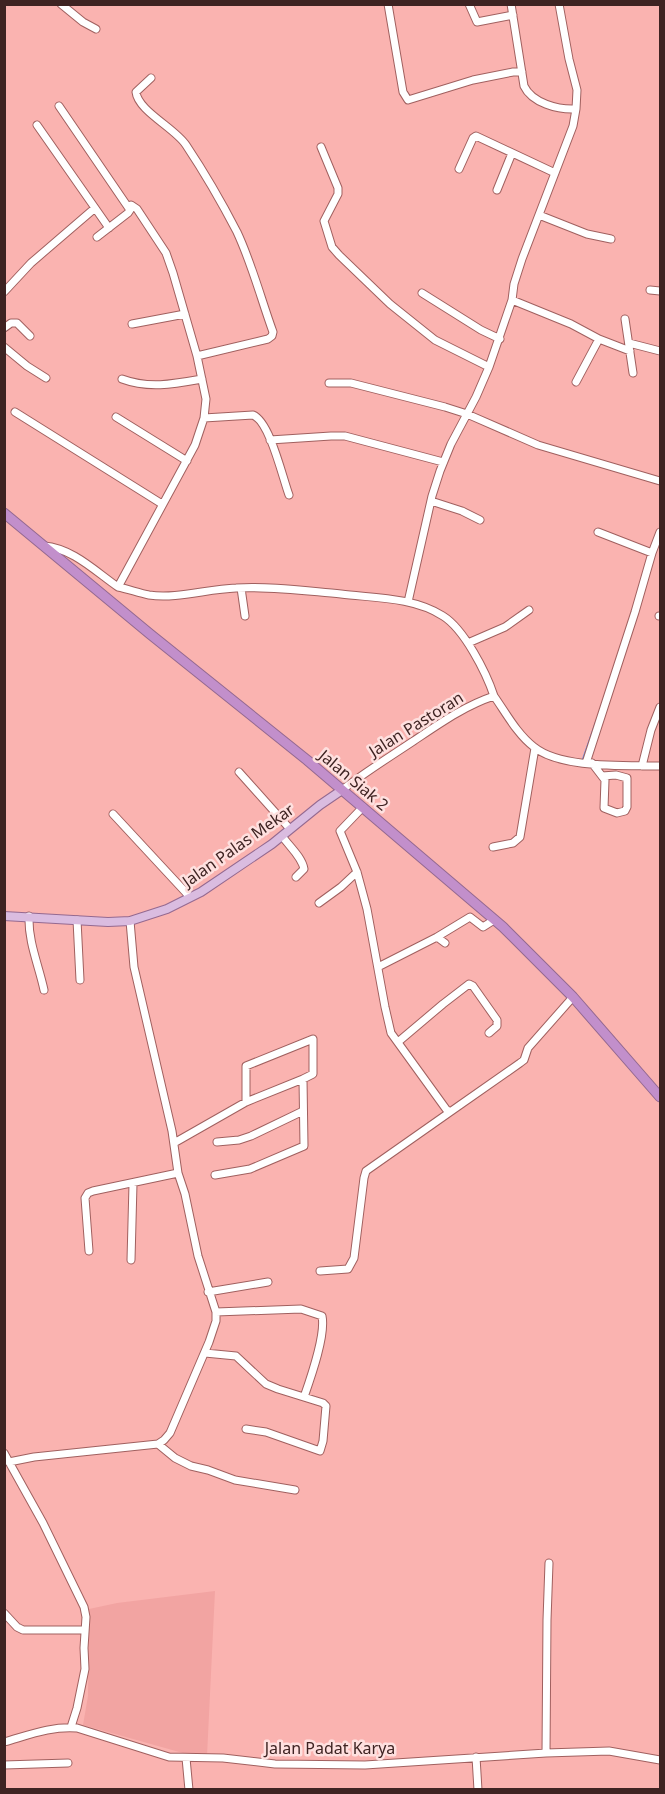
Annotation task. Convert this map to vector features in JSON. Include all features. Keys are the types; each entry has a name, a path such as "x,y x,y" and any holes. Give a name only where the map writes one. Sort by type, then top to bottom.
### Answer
{"highway":[{"name":"Jalan Siak 2","path":"4,513 363,807 517,939 573,997 660,1097"}],"main road":[{"name":"Jalan Palas Mekar","path":"4,915 130,921 167,909 228,874 342,790"}],"street":[{"path":"61,4 83,22 96,29"},
{"path":"387,4 403,92 408,100 473,80 522,72"},
{"path":"469,4 477,22 513,15"},
{"path":"510,4 527,93 548,104 567,110 576,109"},
{"path":"408,602 431,501 443,462 476,398 500,339 522,259 573,126 577,90 559,4"},
{"path":"151,78 136,92 136,98 184,141 212,188 237,233 273,332 268,339 197,356"},
{"path":"59,106 130,210 97,237"},
{"path":"37,125 109,228"},
{"path":"459,169 476,136 555,173"},
{"path":"321,147 338,188 338,194 324,221 333,247 339,255 390,304 435,340 489,367"},
{"path":"497,190 512,153"},
{"path":"118,586 195,445 204,418 206,399 197,356 166,253 138,209 131,205 128,206"},
{"path":"4,292 32,263 95,208"},
{"path":"539,215 587,234 611,239"},
{"path":"650,290 660,291"},
{"path":"422,293 481,330 500,339"},
{"path":"512,300 571,324 598,339 660,351"},
{"path":"132,324 185,314"},
{"path":"626,319 633,374"},
{"path":"4,328 14,322 30,336"},
{"path":"576,382 598,339"},
{"path":"4,347 45,378"},
{"path":"122,379 142,385 202,379"},
{"path":"329,383 351,383 417,399 466,414 538,445 660,481"},
{"path":"15,412 162,504"},
{"path":"204,418 253,415 260,418 289,495"},
{"path":"116,417 187,461"},
{"path":"270,440 345,436 443,462"},
{"path":"431,501 462,511 480,520"},
{"path":"598,532 652,553"},
{"path":"589,763 660,532"},
{"path":"44,546 68,552 118,586 150,595 241,588 315,592 408,602 443,616 468,643 494,696 519,731 535,748 555,759 660,766"},
{"path":"241,588 244,616"},
{"path":"468,643 505,627 529,610"},
{"name":"Jalan Pastoran","path":"342,790 450,717 475,702 494,696"},
{"path":"642,766 651,730 660,707"},
{"path":"494,848 513,843 520,837 535,748"},
{"path":"589,763 605,780 604,808 617,813 625,812 627,778 616,775 602,776"},
{"path":"239,772 290,829"},
{"path":"363,807 340,831 357,872 368,909 391,1034 443,1107 450,1112"},
{"path":"113,814 190,897"},
{"path":"282,836 304,866 296,877"},
{"path":"319,903 342,887 357,872"},
{"path":"29,916 28,926 32,947 44,990"},
{"path":"378,967 470,918 483,927 494,920"},
{"path":"76,920 80,980"},
{"path":"9,1462 34,1457 158,1444 165,1440 170,1433 216,1321 216,1312 208,1292 190,1227 185,1194 178,1173 174,1143 134,967 130,921"},
{"path":"437,937 445,943"},
{"path":"398,1042 469,984 473,986 497,1020 497,1026 489,1033"},
{"path":"320,1271 348,1269 352,1264 366,1171 524,1060 528,1048 573,997"},
{"path":"174,1143 246,1102 313,1074 314,1039 246,1066 246,1102"},
{"path":"214,1175 250,1169 304,1146 303,1079"},
{"path":"217,1143 251,1136 303,1111"},
{"path":"88,1251 85,1198 88,1193 178,1173"},
{"path":"131,1260 133,1184"},
{"path":"208,1292 268,1282"},
{"path":"216,1312 301,1309 322,1316 317,1357 304,1397"},
{"path":"204,1353 236,1356 266,1384 326,1406 322,1450 320,1451 266,1432 246,1429"},
{"path":"158,1444 175,1458 190,1466 235,1480 295,1490"},
{"path":"4,1453 43,1523 84,1607 86,1617 85,1669 71,1728"},
{"path":"546,1753 549,1563"},
{"path":"4,1613 23,1630 85,1630"},
{"name":"Jalan Padat Karya","path":"4,1742 54,1728 71,1728 169,1757 223,1758 275,1764 365,1765 609,1751 660,1760"},
{"path":"476,1757 478,1790"},
{"path":"186,1758 189,1790"},
{"path":"4,1766 68,1763"}],"shaded area":[{"path":"215,1591 207,1756 190,1755 83,1725 88,1696 89,1609 117,1603"}],"waterway":[{"path":"583,759 597,719"}]}
